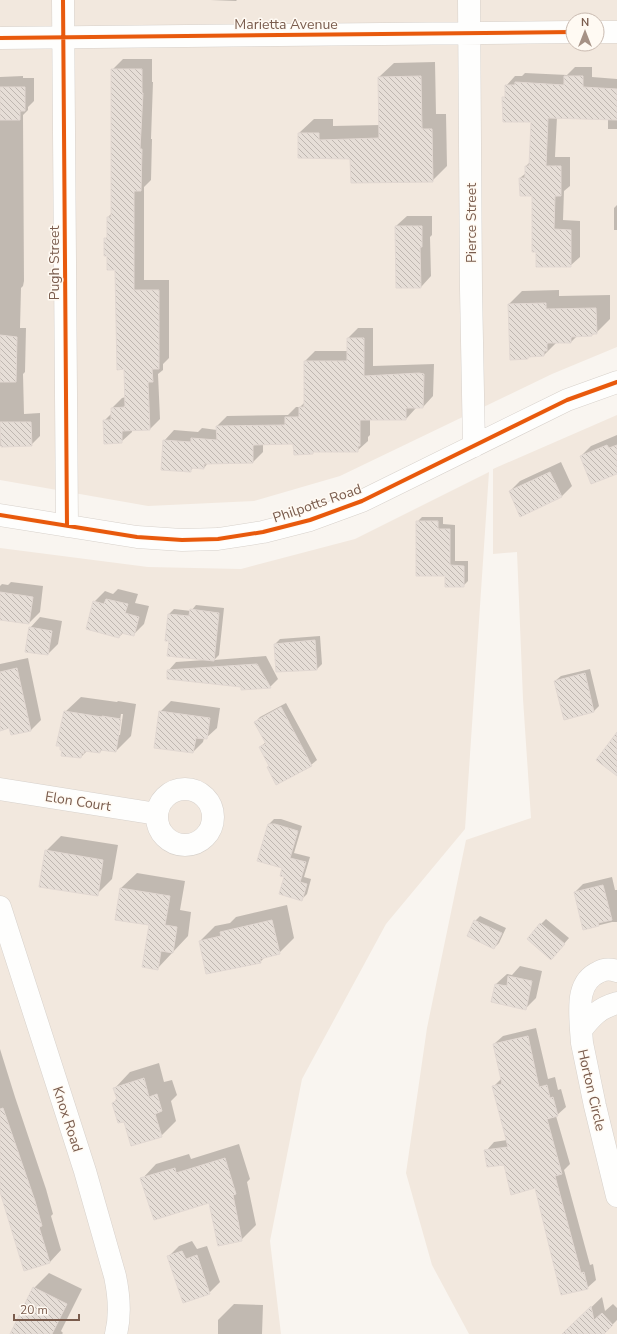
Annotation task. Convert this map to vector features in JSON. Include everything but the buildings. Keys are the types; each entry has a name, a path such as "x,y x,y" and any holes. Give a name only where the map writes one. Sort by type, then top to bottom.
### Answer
{"street":[{"name":"Pugh Street","path":"63,0 67,526"},
{"name":"Pierce Street","path":"469,0 471,288 474,446"},
{"name":"Marietta Avenue","path":"0,38 565,32"},
{"path":"605,32 617,32"},
{"name":"Philpotts Road","path":"0,515 137,537 182,540 218,539 263,532 310,520 362,501 567,400 617,382"},
{"name":"Elon Court","path":"0,789 157,814"},
{"name":"Knox Road","path":"0,907 85,1171 116,1276 119,1291 120,1319 116,1334"},
{"name":"Horton Circle","path":"617,971 602,970 591,975 584,984 582,990 580,1010 582,1043 617,1196"},
{"name":"Horton Circle","path":"581,1030 591,1017 600,1009 617,1003"}],"shaded area":[{"path":"0,0 617,0 617,347 552,374 340,476 254,501 148,506 0,480"},
{"path":"617,415 617,1334 469,1334 432,1265 406,1173 427,1028 466,840 531,818 523,699 517,552 493,554 493,469"},
{"path":"489,472 465,829 386,924 302,1079 270,1241 281,1334 0,1334 0,548 148,567 241,569 355,539"}],"cycle path":[{"path":"63,0 67,526"},
{"path":"0,38 565,32"},
{"path":"0,515 137,537 182,540 218,539 263,532 310,520 362,501 567,400 617,382"}]}
